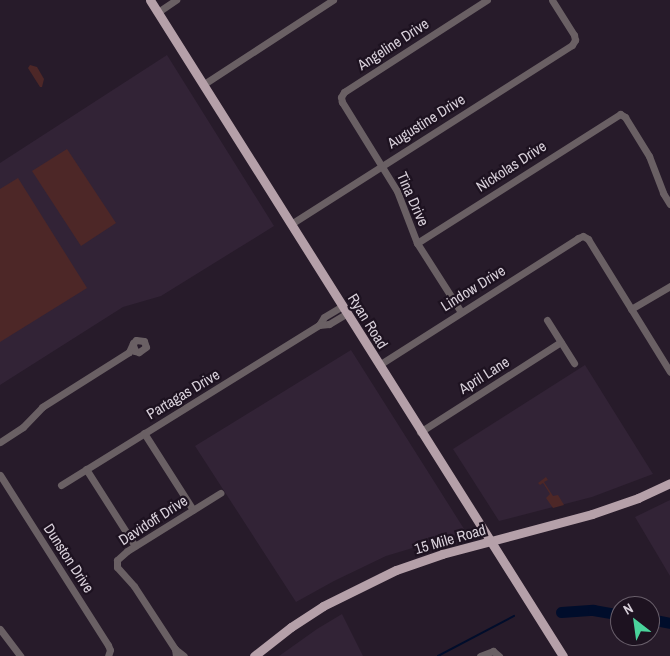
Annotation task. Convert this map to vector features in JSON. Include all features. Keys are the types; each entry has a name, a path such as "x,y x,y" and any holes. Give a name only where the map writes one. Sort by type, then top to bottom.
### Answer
{"main road":[{"name":"Ryan Road","path":"150,0 560,655"},
{"name":"15 Mile Road","path":"254,656 291,627 348,592 422,560 599,512 638,498 670,483"}],"street":[{"path":"158,12 176,0"},
{"path":"204,84 333,0"},
{"name":"Angeline Drive","path":"341,97 344,92 487,0"},
{"name":"Augustine Drive","path":"291,224 572,45 575,40 574,35 555,1"},
{"name":"Tina Drive","path":"341,97 342,102 401,200 417,243 461,312"},
{"name":"Nickolas Drive","path":"417,243 620,114 625,117 653,163 663,193 670,204"},
{"name":"Lindow Drive","path":"379,365 583,236 588,239 631,309"},
{"path":"670,286 631,309 670,372"},
{"name":"Partagas Drive","path":"60,485 319,326 329,324 345,310"},
{"path":"547,320 574,363"},
{"name":"April Lane","path":"420,432 561,342"},
{"path":"0,442 23,426 38,410 133,350"},
{"path":"144,433 194,510"},
{"path":"86,469 136,546"},
{"name":"Dunston Drive","path":"0,475 108,645 110,650 108,656"},
{"name":"Davidoff Drive","path":"184,656 175,653 134,586 116,566 118,559 136,546 220,494"},
{"path":"0,629 20,656"},
{"path":"480,656 493,651 499,656"}],"shaded area":[{"path":"167,55 274,226 161,296 123,307 0,385 0,163"},
{"path":"30,65 37,67 44,79 42,87 40,87 28,68"},
{"path":"67,149 116,223 81,246 32,171"},
{"path":"18,178 87,288 0,342 0,189"},
{"path":"351,350 466,532 386,556 296,602 195,446"},
{"path":"585,365 653,474 592,497 499,521 453,449"},
{"path":"546,477 548,480 544,482 553,496 558,495 564,505 553,508 546,498 550,494 543,483 540,485 538,483"},
{"path":"670,500 670,576 635,517"},
{"path":"342,614 363,656 279,656 317,629"}],"waterway":[{"path":"561,612 593,610 610,613"},
{"path":"438,656 514,616"},
{"path":"660,621 670,623"}]}
